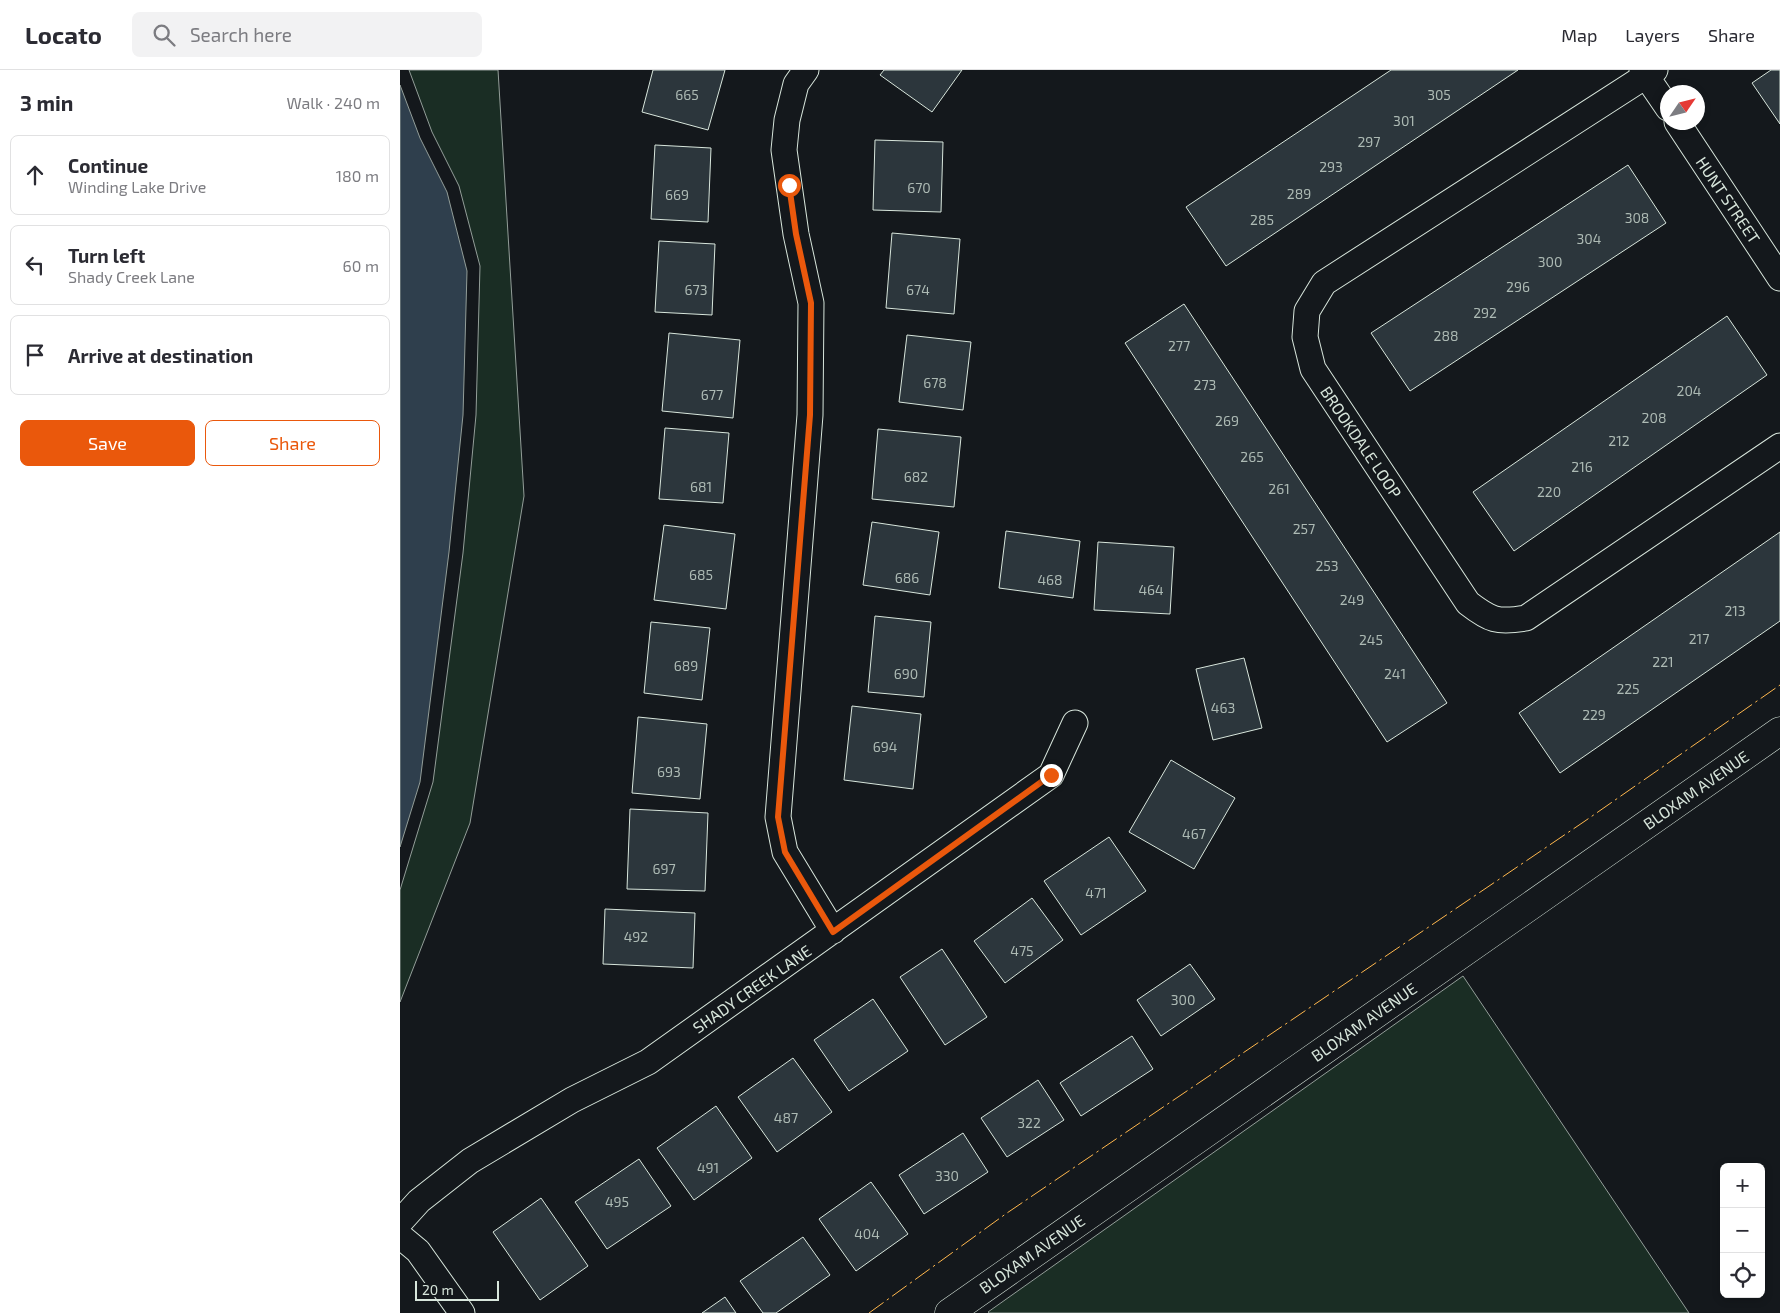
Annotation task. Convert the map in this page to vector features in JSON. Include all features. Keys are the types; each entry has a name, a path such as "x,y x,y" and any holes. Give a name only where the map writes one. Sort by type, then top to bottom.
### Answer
{"street":[{"path":"806,70 796,84 786,120 784,150 796,234 811,303 810,415 778,817 785,852 833,932"},
{"path":"1648,72 1660,94"},
{"name":"BROOKDALE LOOP","path":"1648,72 1324,283 1308,311 1305,337 1313,369 1468,603 1486,616 1506,622 1526,618 1780,446"},
{"name":"HUNT STREET","path":"1682,130 1780,278"},
{"name":"SHADY CREEK LANE","path":"400,1222 420,1201 470,1161 572,1100 648,1062 1051,775 1075,723"},
{"name":"BLOXAM AVENUE","path":"949,1313 1780,732"},
{"path":"400,1236 418,1251 462,1313"}],"green space":[{"path":"409,70 498,70 524,496 470,823 400,1002 400,890 433,782 463,553 476,415 480,266 459,186 432,132"},
{"path":"1463,976 1689,1313 988,1312"}],"water":[{"path":"400,85 420,138 447,192 467,271 463,415 449,552 420,782 400,847"}],"building":[{"path":"653,70 725,70 708,130 642,112"},
{"path":"884,70 962,70 932,112 880,75"},
{"path":"1391,70 1518,70 1226,266 1186,207"},
{"path":"1771,70 1780,70 1780,124 1752,83"},
{"path":"875,140 943,142 941,212 873,210"},
{"path":"655,145 711,148 708,222 651,219"},
{"path":"1628,165 1666,223 1410,391 1371,333"},
{"path":"892,233 960,239 954,314 886,308"},
{"path":"659,241 715,244 712,315 655,312"},
{"path":"1184,304 1447,703 1387,742 1125,343"},
{"path":"1727,316 1767,375 1514,551 1473,492"},
{"path":"669,333 740,340 733,418 662,411"},
{"path":"907,335 971,342 963,410 899,402"},
{"path":"665,428 729,433 723,503 659,499"},
{"path":"878,429 961,437 954,507 872,499"},
{"path":"872,522 939,532 930,595 863,585"},
{"path":"664,525 735,534 726,609 654,600"},
{"path":"1006,531 1080,541 1073,598 999,588"},
{"path":"1780,532 1780,621 1560,773 1519,713"},
{"path":"1098,542 1174,547 1170,614 1094,610"},
{"path":"875,616 931,622 924,697 868,692"},
{"path":"651,622 710,628 702,700 644,693"},
{"path":"1244,658 1262,728 1213,740 1196,669"},
{"path":"852,706 921,714 913,789 844,780"},
{"path":"638,717 707,724 700,799 632,793"},
{"path":"1171,760 1235,798 1194,869 1129,832"},
{"path":"630,809 708,813 705,891 627,889"},
{"path":"1109,837 1146,891 1081,935 1044,881"},
{"path":"1032,898 1063,940 1005,983 974,941"},
{"path":"605,909 695,913 693,968 603,964"},
{"path":"942,949 987,1017 945,1045 900,977"},
{"path":"1190,964 1215,999 1161,1036 1137,1000"},
{"path":"873,999 908,1051 849,1091 814,1040"},
{"path":"1132,1036 1153,1069 1081,1116 1060,1083"},
{"path":"793,1058 832,1112 777,1152 738,1097"},
{"path":"1038,1080 1064,1120 1007,1157 981,1118"},
{"path":"716,1106 752,1158 694,1200 657,1148"},
{"path":"963,1133 988,1172 924,1214 899,1175"},
{"path":"639,1159 671,1206 607,1249 575,1202"},
{"path":"871,1182 908,1234 856,1271 819,1219"},
{"path":"541,1198 588,1266 540,1300 493,1232"},
{"path":"803,1237 830,1275 776,1313 763,1313 740,1281"},
{"path":"725,1297 736,1313 702,1313"}],"power":[{"path":"869,1313 1007,1213 1585,821 1780,685"}],"route":[{"path":"789,185 796,234 811,303 810,415 778,817 785,852 833,932 1051,775"}]}
